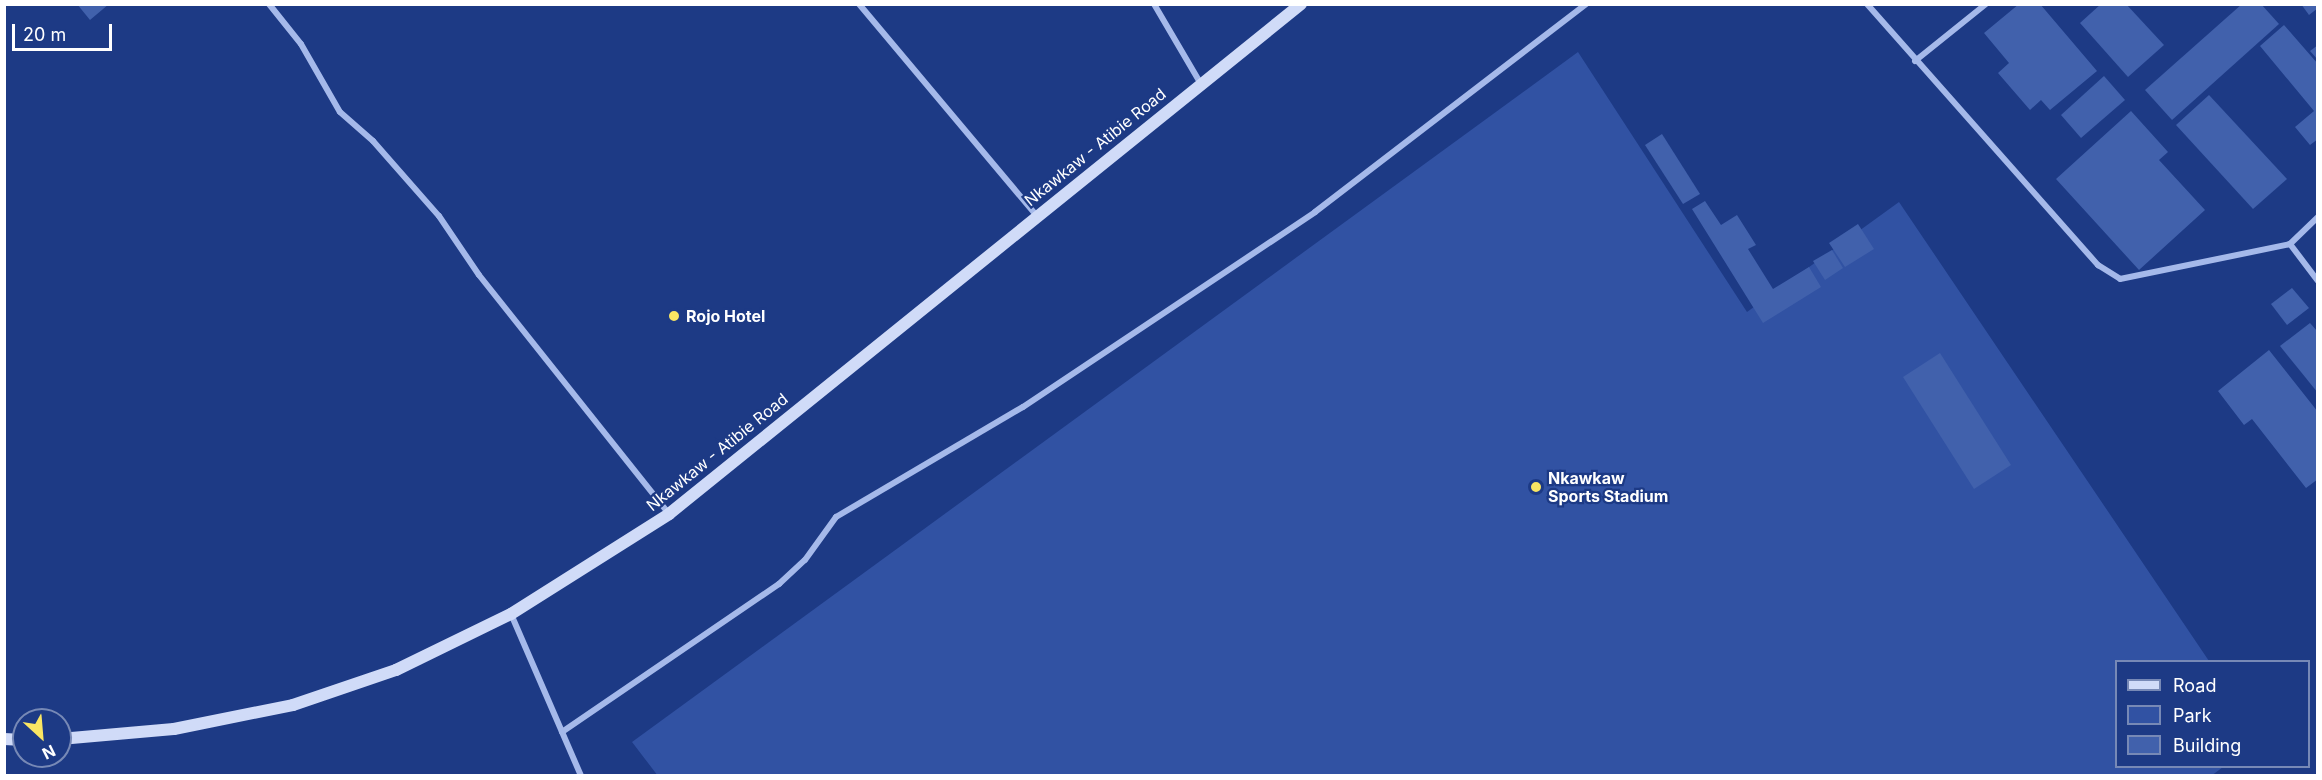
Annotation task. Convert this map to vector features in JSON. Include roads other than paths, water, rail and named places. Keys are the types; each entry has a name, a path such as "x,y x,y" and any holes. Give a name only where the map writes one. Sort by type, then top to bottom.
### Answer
{"main road":[{"name":"Nkawkaw - Atibie Road","path":"72,738 174,729 293,705 396,670 511,614 669,514 947,292 1036,215 1301,4"}],"street":[{"path":"269,4 301,44 340,112 373,141 438,216 486,284 669,514"},
{"path":"858,4 1036,215"},
{"path":"1154,4 1201,84"},
{"path":"562,732 779,584 805,560 836,517 1023,407 1315,212 1586,4"},
{"path":"1867,4 2098,266 2120,279 2290,244 2318,217"},
{"path":"1915,61 1986,4"},
{"path":"2290,244 2318,281"},
{"path":"511,614 581,776"}],"place":[{"name":"Rojo Hotel","path":"674,316"},
{"name":"Nkawkaw Sports Stadium","path":"1536,487"}]}
